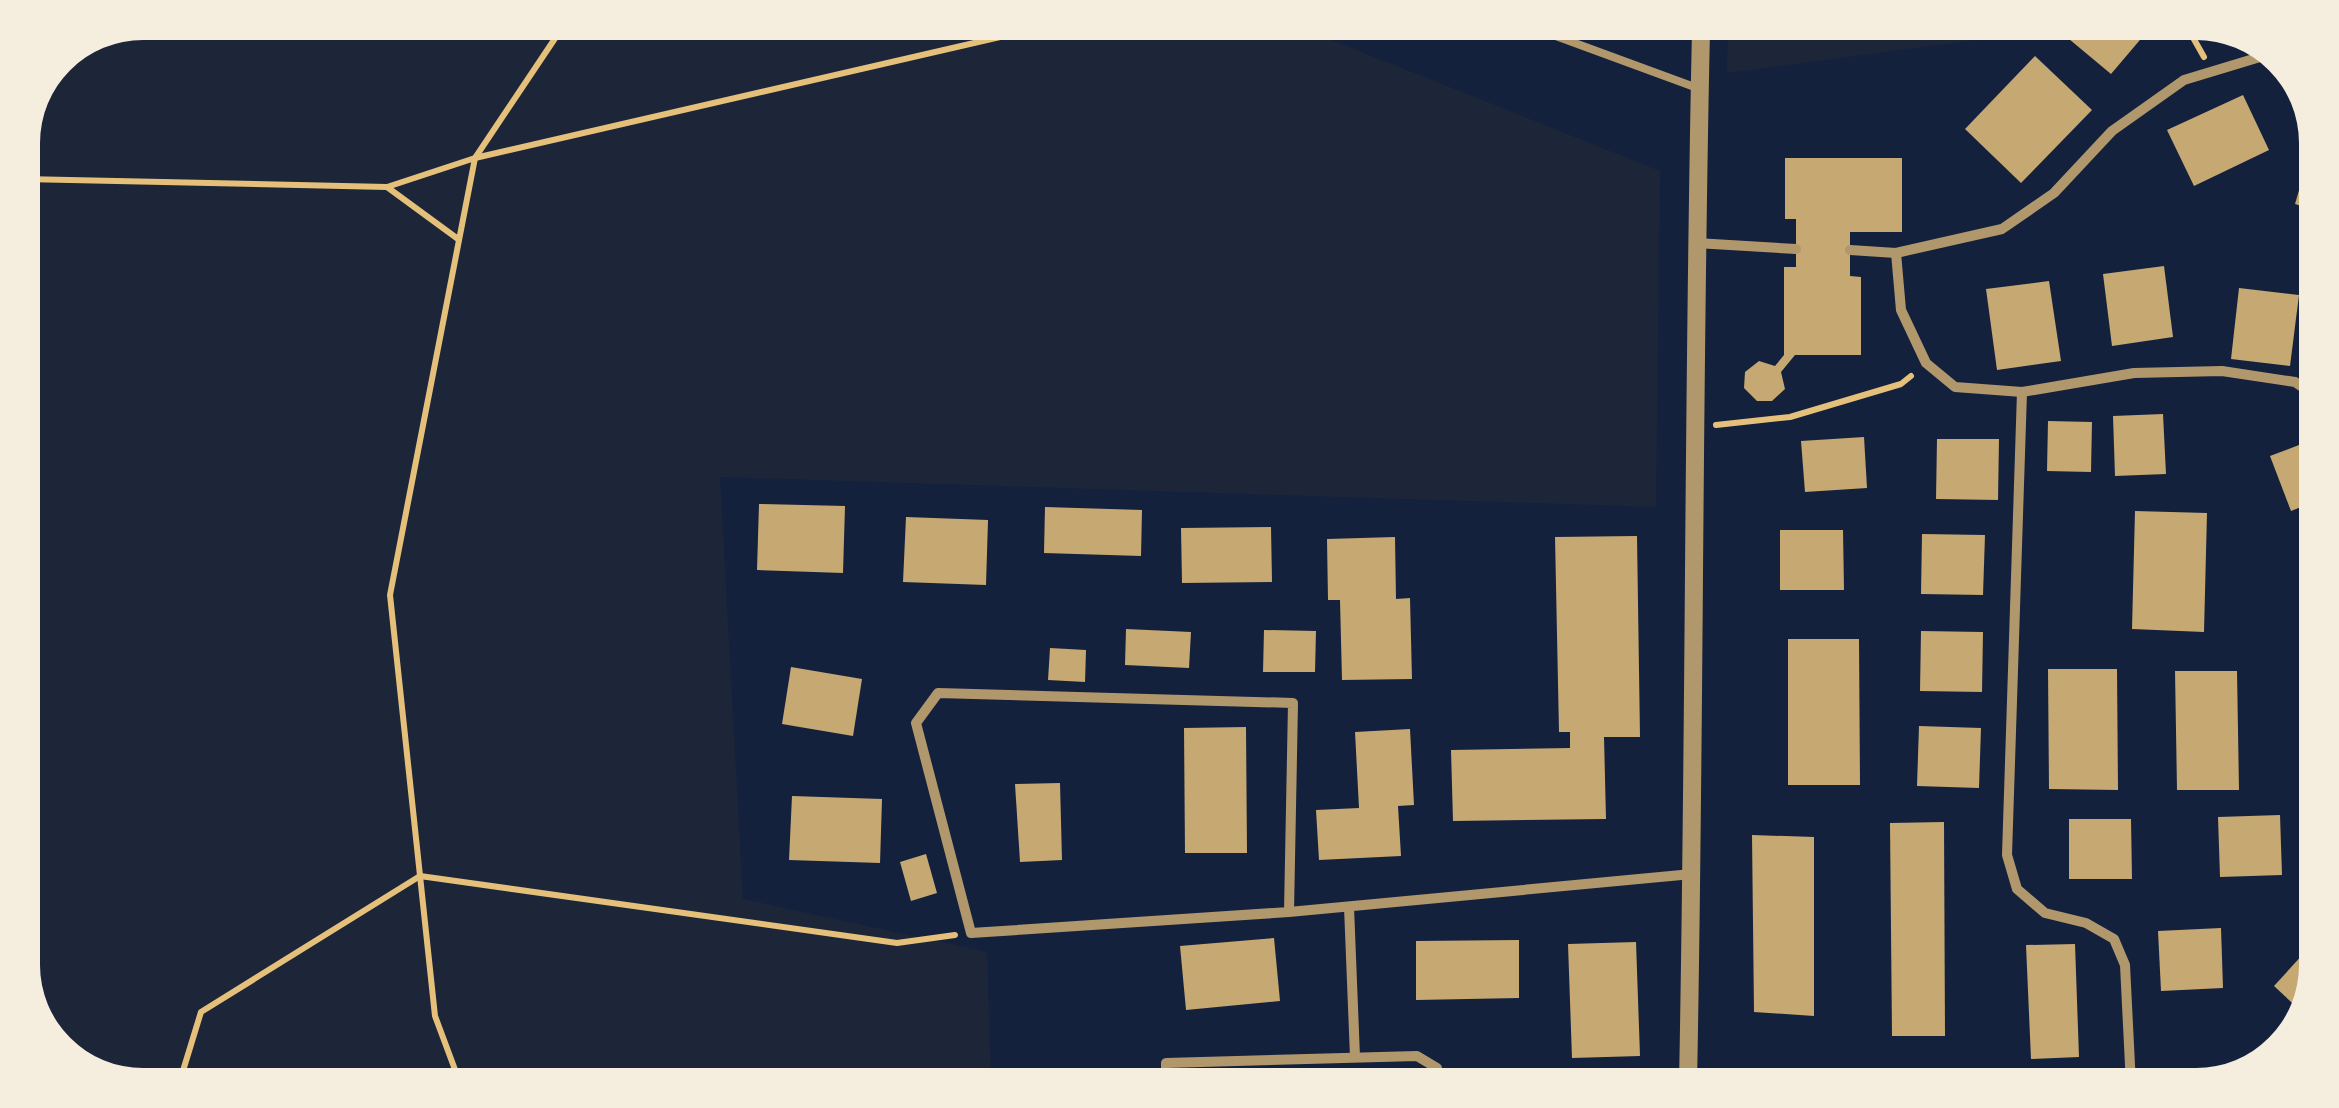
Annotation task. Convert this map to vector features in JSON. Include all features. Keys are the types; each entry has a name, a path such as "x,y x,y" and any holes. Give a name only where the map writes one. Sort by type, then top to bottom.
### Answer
{"street":[{"path":"1688,1068 1701,40"},
{"path":"1850,250 1896,253 2002,230 2054,192 2112,130 2184,80 2255,59"},
{"path":"1696,243 1796,248"},
{"path":"1896,253 1901,310 1926,364 1955,387 2022,392 2134,373 2222,372 2299,385"},
{"path":"2022,392 2008,855 2016,889 2045,913 2086,923 2114,939 2124,965 2130,1068"},
{"path":"1290,912 1293,704 938,693 916,723 972,933 1290,912 1692,874"},
{"path":"1349,907 1355,1057"},
{"path":"1166,1068 1166,1063 1418,1056 1436,1068"}],"lane":[{"path":"1567,40 1700,89"}],"path":[{"path":"453,1068 436,1016 390,595 475,158 554,40"},
{"path":"40,178 387,187 475,158 987,40"},
{"path":"387,187 458,239"},
{"path":"1695,428 1790,417 1823,408 1901,384 1926,364"},
{"path":"184,1068 201,1012 420,876 897,943 972,933"}],"shaded area":[{"path":"143,40 1332,40 1660,171 1656,507 720,477 743,899 987,952 991,1068 143,1068 103,1060 70,1038 45,998 40,972 40,136 51,97 61,80 91,54 110,45"},
{"path":"1728,40 1976,40 1727,73"}],"building":[{"path":"2070,40 2140,40 2111,74"},
{"path":"2035,56 2092,110 2021,183 1965,129"},
{"path":"2243,95 2269,150 2194,186 2167,130"},
{"path":"1785,158 1902,158 1902,232 1850,232 1850,276 1861,277 1861,355 1795,355 1781,372 1785,389 1772,401 1757,401 1744,388 1745,372 1759,361 1775,366 1784,355 1784,267 1796,267 1796,219 1785,219"},
{"path":"2164,266 2173,337 2112,346 2103,274"},
{"path":"2049,281 2061,361 1997,370 1986,289"},
{"path":"2239,288 2299,295 2290,366 2231,359"},
{"path":"2163,414 2166,474 2115,476 2113,416"},
{"path":"2048,421 2092,422 2091,472 2047,471"},
{"path":"1864,437 1867,488 1805,492 1801,441"},
{"path":"1937,439 1999,439 1998,500 1936,499"},
{"path":"2299,445 2299,508 2291,511 2270,456"},
{"path":"759,504 845,506 843,573 757,570"},
{"path":"1045,507 1142,510 1141,556 1044,553"},
{"path":"2135,511 2207,513 2204,632 2132,629"},
{"path":"906,517 988,520 986,585 903,582"},
{"path":"1271,527 1272,582 1182,583 1181,528"},
{"path":"1780,530 1843,530 1844,590 1780,590"},
{"path":"1922,534 1985,535 1983,595 1921,594"},
{"path":"1637,536 1640,737 1604,737 1606,819 1453,821 1451,750 1570,748 1570,732 1559,732 1555,537"},
{"path":"1395,537 1396,599 1410,598 1412,679 1342,680 1340,600 1328,600 1327,539"},
{"path":"1126,629 1191,632 1189,668 1125,665"},
{"path":"1264,630 1316,631 1315,672 1263,672"},
{"path":"1921,631 1983,632 1982,692 1920,691"},
{"path":"1788,639 1859,639 1860,785 1788,785"},
{"path":"1050,648 1086,650 1085,682 1048,680"},
{"path":"791,667 862,679 853,736 782,724"},
{"path":"2048,669 2117,669 2118,790 2049,789"},
{"path":"2175,671 2237,671 2239,790 2177,790"},
{"path":"1919,726 1981,728 1979,788 1917,786"},
{"path":"1246,727 1247,853 1185,853 1184,728"},
{"path":"1410,729 1414,805 1398,806 1401,856 1319,860 1316,810 1359,808 1355,732"},
{"path":"1060,783 1062,860 1020,862 1015,784"},
{"path":"792,796 882,799 880,863 789,860"},
{"path":"2280,815 2282,875 2220,877 2218,817"},
{"path":"2069,819 2131,819 2132,879 2069,879"},
{"path":"1944,822 1945,1036 1892,1036 1890,823"},
{"path":"1752,835 1814,837 1814,1016 1754,1012"},
{"path":"926,854 937,893 911,901 900,862"},
{"path":"2221,928 2223,988 2161,991 2158,931"},
{"path":"1274,938 1280,1001 1186,1010 1180,946"},
{"path":"1519,940 1519,998 1416,1000 1416,941"},
{"path":"1636,942 1640,1056 1572,1058 1568,944"},
{"path":"2075,944 2079,1057 2031,1059 2026,945"},
{"path":"2299,959 2292,1003 2274,986"}]}
